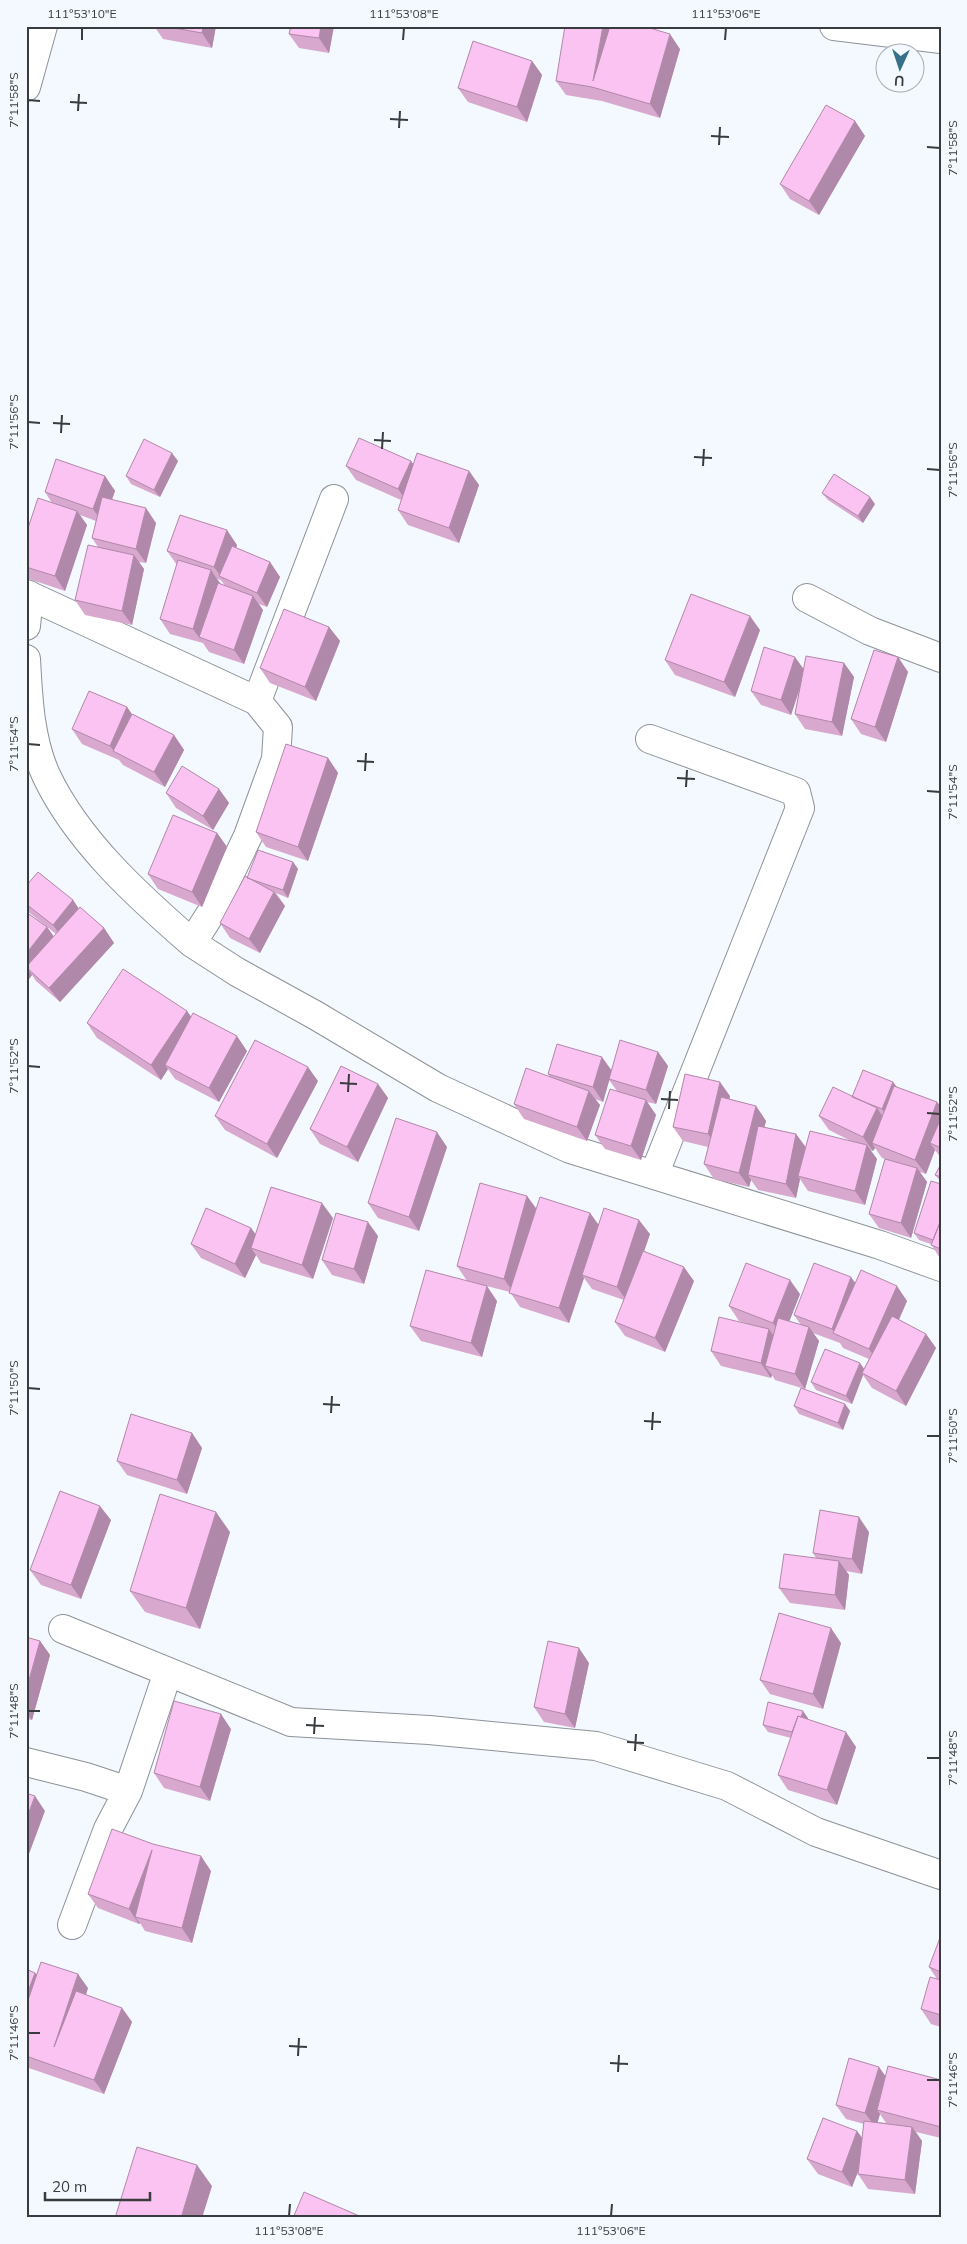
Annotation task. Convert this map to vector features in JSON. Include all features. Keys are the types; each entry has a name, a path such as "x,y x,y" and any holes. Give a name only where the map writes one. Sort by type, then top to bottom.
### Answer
{"street":[{"path":"26,88 42,26"},
{"path":"834,26 941,39"},
{"path":"257,701 334,499"},
{"path":"26,626 28,594 257,701 278,727 276,758 248,836 211,913 192,943"},
{"path":"807,598 870,631 941,658"},
{"path":"26,659 27,689 36,743 46,774 62,804 84,833 144,901 192,943 237,972 315,1014 438,1088 570,1149 880,1245 941,1267"},
{"path":"650,739 796,792 800,808 654,1175"},
{"path":"63,1629 291,1722 429,1730 596,1746 727,1786 816,1832 941,1875"},
{"path":"72,1925 108,1829 128,1791 168,1672"},
{"path":"26,1762 86,1776 128,1791"}],"building":[{"path":"163,26 203,26 202,33"},
{"path":"291,26 321,26 319,38 289,34"},
{"path":"565,26 603,26 593,81 610,26 643,26 670,34 650,104 592,87 556,81"},
{"path":"473,41 532,61 517,107 458,88"},
{"path":"826,105 855,121 809,201 780,184"},
{"path":"359,438 411,461 398,489 346,466"},
{"path":"144,439 172,453 154,490 126,476"},
{"path":"417,453 469,471 449,528 398,510"},
{"path":"56,459 105,476 93,509 45,492"},
{"path":"834,474 870,497 858,516 822,493"},
{"path":"102,497 146,508 136,549 92,538"},
{"path":"38,498 77,511 55,576 26,567 26,534"},
{"path":"180,515 227,530 214,567 167,551"},
{"path":"88,545 134,555 122,611 75,600"},
{"path":"232,546 270,562 257,593 219,576"},
{"path":"178,560 211,570 193,629 160,619"},
{"path":"218,583 253,596 234,650 199,637"},
{"path":"691,594 750,616 724,682 665,660"},
{"path":"284,609 329,627 305,687 260,668"},
{"path":"764,647 795,657 781,700 751,691"},
{"path":"874,650 898,657 875,727 851,719"},
{"path":"806,656 844,663 832,722 795,714"},
{"path":"89,691 127,707 110,746 72,729"},
{"path":"132,714 174,735 154,772 113,751"},
{"path":"286,744 328,758 298,847 256,832"},
{"path":"182,766 219,789 203,816 166,793"},
{"path":"173,815 217,833 192,892 148,874"},
{"path":"258,850 293,862 283,890 247,878"},
{"path":"38,872 73,900 53,925 26,904 26,886"},
{"path":"245,876 274,892 249,939 220,923"},
{"path":"80,907 104,928 49,988 26,967"},
{"path":"26,912 47,927 26,954"},
{"path":"123,969 187,1011 151,1065 87,1023"},
{"path":"193,1013 237,1036 209,1088 165,1065"},
{"path":"255,1040 308,1067 267,1144 215,1116"},
{"path":"620,1040 658,1052 646,1090 609,1079"},
{"path":"557,1044 602,1057 593,1087 548,1074"},
{"path":"341,1066 378,1084 347,1147 310,1129"},
{"path":"526,1068 589,1091 577,1127 514,1104"},
{"path":"863,1070 893,1082 882,1109 852,1097"},
{"path":"685,1074 720,1082 708,1134 673,1127"},
{"path":"894,1086 937,1102 915,1160 872,1143"},
{"path":"833,1087 877,1108 863,1137 819,1116"},
{"path":"610,1089 646,1100 631,1146 595,1135"},
{"path":"721,1097 756,1106 739,1173 704,1164"},
{"path":"396,1118 437,1132 409,1217 368,1203"},
{"path":"941,1118 941,1148 930,1143"},
{"path":"758,1126 796,1134 786,1184 748,1175"},
{"path":"810,1131 867,1145 855,1191 798,1176"},
{"path":"885,1159 917,1168 901,1223 869,1214"},
{"path":"941,1164 941,1177 935,1175"},
{"path":"931,1181 941,1184 941,1220 933,1240 914,1233"},
{"path":"480,1183 527,1196 504,1279 457,1266"},
{"path":"271,1187 322,1203 302,1265 251,1248"},
{"path":"540,1197 590,1213 559,1308 509,1293"},
{"path":"206,1208 251,1228 235,1264 191,1244"},
{"path":"604,1208 639,1220 617,1287 582,1275"},
{"path":"336,1213 368,1222 354,1269 322,1260"},
{"path":"941,1220 941,1249 931,1245"},
{"path":"643,1251 684,1267 655,1338 615,1322"},
{"path":"746,1263 790,1280 773,1323 729,1306"},
{"path":"814,1263 851,1277 832,1329 794,1315"},
{"path":"426,1270 487,1286 471,1343 410,1326"},
{"path":"861,1270 897,1286 869,1349 833,1333"},
{"path":"892,1316 926,1334 896,1391 862,1373"},
{"path":"719,1317 769,1329 761,1363 711,1351"},
{"path":"778,1318 809,1327 795,1374 765,1366"},
{"path":"825,1349 860,1363 846,1396 811,1382"},
{"path":"801,1388 845,1404 838,1423 794,1406"},
{"path":"131,1414 192,1433 177,1480 117,1461"},
{"path":"60,1491 100,1506 71,1585 30,1570"},
{"path":"160,1494 216,1512 186,1608 130,1591"},
{"path":"820,1510 859,1517 852,1559 813,1553"},
{"path":"784,1554 839,1561 835,1595 779,1588"},
{"path":"779,1613 831,1628 813,1694 760,1680"},
{"path":"26,1637 40,1641 26,1691"},
{"path":"548,1641 579,1648 565,1714 534,1707"},
{"path":"174,1701 221,1714 200,1787 154,1773"},
{"path":"768,1702 803,1711 801,1717 798,1716 792,1732 763,1725"},
{"path":"798,1716 846,1732 827,1790 778,1775"},
{"path":"26,1793 35,1796 26,1820"},
{"path":"112,1829 153,1844 201,1856 182,1928 135,1917 152,1850 129,1909 88,1894"},
{"path":"941,1935 941,1972 929,1967"},
{"path":"41,1962 78,1974 54,2047 76,1991 122,2008 94,2080 26,2056 26,2006"},
{"path":"26,1969 35,1973 26,1997"},
{"path":"930,1977 941,1980 941,2015 921,2009"},
{"path":"849,2058 879,2067 865,2113 836,2105"},
{"path":"888,2066 941,2080 941,2127 877,2110"},
{"path":"823,2118 857,2131 842,2172 807,2159"},
{"path":"864,2121 912,2127 905,2180 858,2174"},
{"path":"137,2147 197,2165 181,2218 115,2218"},
{"path":"304,2192 364,2218 293,2218"}]}
